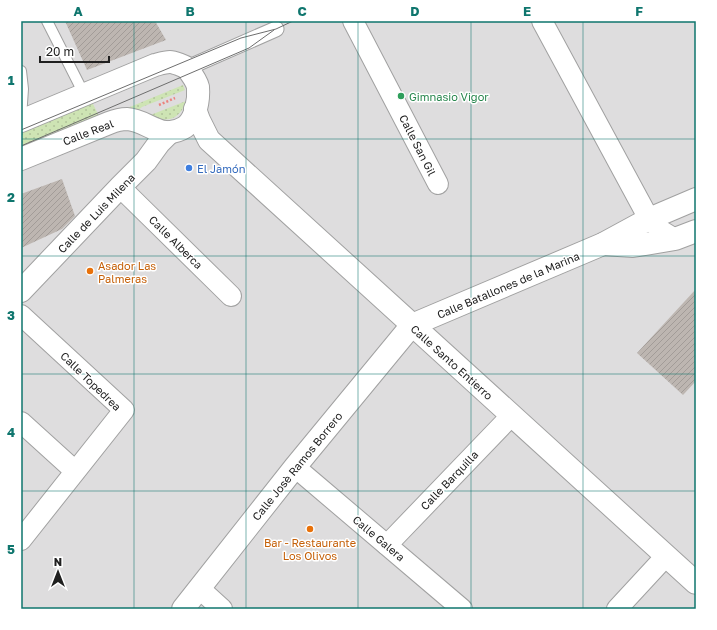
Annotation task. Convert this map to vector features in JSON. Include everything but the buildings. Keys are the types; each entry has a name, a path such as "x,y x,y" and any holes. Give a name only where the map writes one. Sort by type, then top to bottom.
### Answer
{"street":[{"name":"Calle San Gil","path":"353,21 438,184"},
{"path":"542,21 649,219 662,232 675,240"},
{"path":"186,68 276,29"},
{"path":"21,121 155,65 170,62 186,68 198,86 195,114 190,122 185,126 166,130"},
{"path":"196,109 199,120 209,140"},
{"name":"Calle Real","path":"21,159 109,123 127,119 166,130 188,132 202,139 209,140"},
{"name":"Calle de Luis Milena","path":"21,291 146,161 150,144 166,130"},
{"name":"Calle Santo Entierro","path":"209,140 696,583"},
{"name":"Calle Alberca","path":"120,187 231,296"},
{"name":"Calle Batallones de la Marina","path":"412,325 603,244 649,219 696,199"},
{"path":"603,244 633,246 675,240 696,231"},
{"name":"Calle Topedrea","path":"21,315 124,410 75,471"},
{"name":"Calle Josè Ramos Borrero","path":"183,609 295,466 412,325"},
{"name":"Calle Barquilla","path":"387,545 511,416"},
{"path":"21,422 75,471 21,540"},
{"name":"Calle Galera","path":"295,466 462,609"},
{"path":"617,609 666,556"},
{"path":"200,589 222,609"}],"lane":[{"path":"48,21 84,94"},
{"path":"21,71 24,89 21,118"}],"shaded area":[{"path":"21,21 696,21 696,609 21,609"}],"green space":[{"path":"183,85 185,90 142,107 135,113 113,114"},
{"path":"89,96 101,120 21,153 21,125"},
{"path":"186,101 180,113 171,119 161,119 148,116"}],"tram line":[{"path":"21,130 241,38 276,29 293,21"},
{"path":"21,146 249,48 274,30"}],"place":[{"name":"Gimnasio Vigor","path":"401,96"},
{"name":"El Jamón","path":"189,168"},
{"name":"Asador Las Palmeras","path":"90,271"},
{"name":"Bar - Restaurante Los Olivos","path":"310,529"}]}
